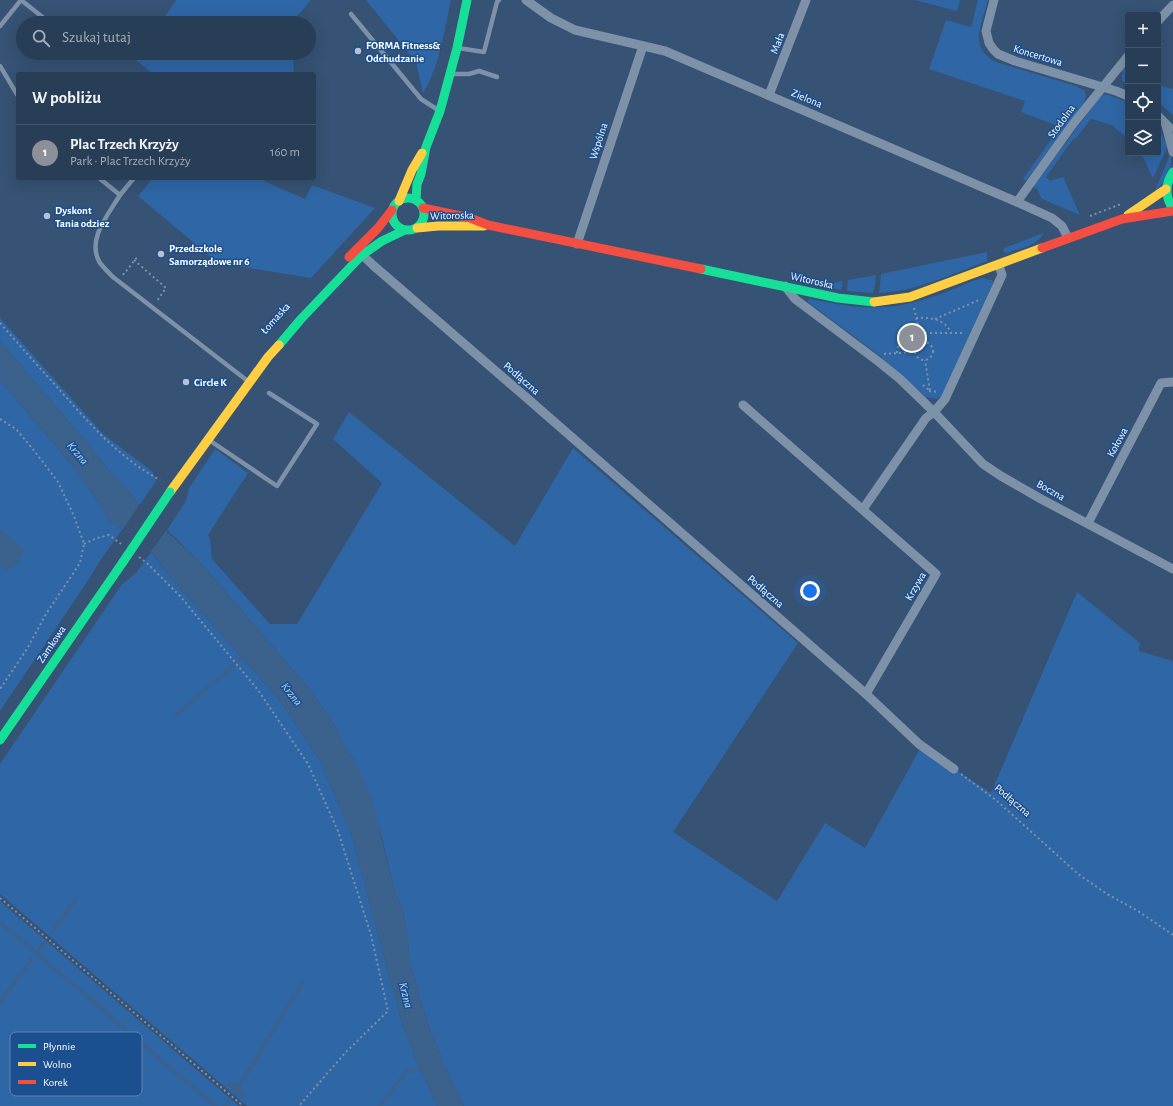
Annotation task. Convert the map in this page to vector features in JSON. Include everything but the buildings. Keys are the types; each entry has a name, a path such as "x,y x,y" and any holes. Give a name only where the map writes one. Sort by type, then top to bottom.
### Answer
{"main road":[{"path":"405,230 401,229 394,223 392,219 392,210 399,201 412,170 426,146 440,111 457,48 467,0"},
{"path":"416,200 416,188 421,174 426,146"},
{"path":"1173,172 1168,181 1168,200 1173,210"},
{"name":"Witoroska","path":"1122,219 1150,201 1169,192"},
{"name":"Witoroska","path":"399,201 406,198 416,200 423,208 425,214 423,221 417,228"},
{"name":"Witoroska","path":"423,208 433,212 470,218 488,226 838,298 855,301 886,302 910,297 1122,219 1173,210"},
{"name":"Łomaska","path":"195,457 219,410 301,320 359,252 392,210"},
{"name":"Witoroska","path":"359,252 405,230 409,231 417,228 438,226 488,226"},
{"name":"Łomaska","path":"123,562 208,439 246,380"},
{"name":"Zamkowa","path":"0,740 123,562"}],"street":[{"name":"Zielona","path":"526,0 551,18 575,30 665,51 1017,202 1052,218 1062,226 1068,238"},
{"name":"Mała","path":"769,95 806,0"},
{"name":"Koncertowa","path":"994,0 986,31 992,49 998,54 1014,61 1125,95"},
{"path":"1161,18 1173,5"},
{"name":"Wspólna","path":"577,244 643,46"},
{"name":"Stodolna","path":"1017,202 1073,124 1125,60"},
{"path":"1161,119 1173,132"},
{"path":"1166,125 1173,152"},
{"name":"Podłączna","path":"359,252 866,694 919,744 954,769"},
{"path":"863,509 926,418 934,412 946,396 1002,274 999,264"},
{"name":"Boczna","path":"785,286 795,299 876,360 921,399 983,464 1001,476 1173,569"},
{"name":"Kołowa","path":"1088,524 1161,383 1173,382"},
{"name":"Krzywa","path":"743,405 936,574 866,694"}],"lane":[{"path":"0,26 21,0 41,16"},
{"path":"457,48 484,52 497,2 500,0"},
{"path":"351,14 421,99 440,111"},
{"path":"0,66 16,93"},
{"path":"450,74 469,74 479,71 497,77"},
{"path":"101,180 120,195"},
{"path":"132,180 120,195 96,236 95,248 101,265 246,380"},
{"path":"208,439 277,486 317,424 269,393"}],"path":[{"path":"1090,216 1126,202"},
{"path":"118,280 138,256"},
{"path":"134,260 166,288 153,307"},
{"path":"916,318 935,319 980,300"},
{"path":"914,305 922,342"},
{"path":"935,319 948,327 951,333"},
{"path":"0,323 75,408 104,437 143,470 160,480"},
{"path":"897,353 898,345 904,335 918,325"},
{"path":"920,333 965,332 973,336"},
{"path":"922,342 929,342 933,348 933,354 929,360 917,358 915,352 916,345 922,342"},
{"path":"876,360 881,354 915,352"},
{"path":"921,399 930,391 938,392 946,396"},
{"path":"0,419 16,429 58,482 74,516 84,544 80,562 46,614 27,650 0,689"},
{"path":"84,544 97,538 109,535 126,547"},
{"path":"137,556 148,564 180,596 258,690 308,764 338,831 371,935 388,1011 345,1053 299,1106"},
{"name":"Podłączna","path":"954,769 996,800 1078,874 1107,894 1138,911 1173,934"},
{"path":"0,898 243,1106"}],"shaded area":[{"path":"176,0 311,0 297,16 166,16"},
{"path":"366,0 451,0 444,36 434,71 423,93 416,62"},
{"path":"915,0 960,0 957,11"},
{"path":"978,0 988,0 979,35 982,50 987,56 996,62 1076,86 1084,90 1086,95 1084,103 1026,181 1023,179 1060,127 1021,112 1025,101 929,69 946,20 971,27"},
{"path":"136,60 293,60 294,72 151,72"},
{"path":"1125,66 1125,83 1122,81 1123,73 1121,71"},
{"path":"1161,86 1173,89 1173,115 1161,105"},
{"path":"1104,94 1125,101 1125,136 1112,125 1091,119 1076,138 1073,139 1046,177 1050,181 1063,177 1080,215 1042,199 1037,189 1033,187 1099,98"},
{"path":"1161,133 1168,146 1153,178 1142,156 1161,156"},
{"path":"1171,156 1169,171 1164,181 1154,193 1169,157"},
{"path":"151,180 264,180 305,199 312,185 375,208 311,278 218,263 138,196"},
{"path":"1044,233 1033,244 1006,253 1003,251 1004,248"},
{"path":"987,252 987,261 921,285 893,292 879,293 881,274"},
{"path":"876,275 873,293 847,291 848,280"},
{"path":"981,278 992,280 993,283 942,396 937,399 926,397 880,356 808,302 810,299 857,307 898,306 934,296"},
{"path":"843,281 841,290 823,286 829,284"},
{"path":"0,318 103,434 153,472 156,481 139,506 129,491 107,468 0,341"},
{"path":"0,380 76,470 100,505 107,519 122,530 0,711"},
{"path":"349,412 515,546 573,448 798,643 673,832 777,901 825,823 865,848 921,747 991,793 1077,592 1140,643 1139,651 1173,661 1173,1106 464,1106 444,1064 429,1027 410,964 403,911 394,888 381,834 355,763 334,725 312,692 198,560 167,530 186,501 189,488 215,449 248,473 208,535 210,539 212,559 270,624 297,624 382,483 333,439"},
{"path":"151,552 169,576 279,699 320,761 351,834 401,1020 413,1053 437,1106 247,1106 0,894 0,764 122,584 136,573"},
{"path":"0,901 239,1106 0,1106"}],"water":[{"name":"Krzna","path":"0,341 107,468 129,491 139,506 198,560 312,692 334,725 367,787 372,801 394,888 403,911 410,964 429,1027 444,1064 464,1106 437,1106 413,1053 401,1020 351,834 320,761 279,699 169,576 153,554 107,519 100,505 76,470 0,380"},
{"path":"0,529 22,548 24,552 14,566 4,570 0,566"},
{"path":"228,1080 240,1087 246,1096 246,1099 235,1093 227,1082"}],"pier":[{"path":"140,504 168,528 149,554 121,532"}],"waterway":[{"path":"174,717 244,656"},
{"path":"51,933 76,899"},
{"path":"0,922 129,1032"},
{"path":"36,953 45,942"},
{"path":"0,1002 31,960"},
{"path":"235,1093 302,983"},
{"path":"142,1044 215,1106"},
{"path":"380,1106 406,1072 424,1068"},
{"path":"225,1106 229,1101"}],"traffic: fast":[{"path":"416,200 417,184 421,174 426,147 440,111 457,48 467,0"},
{"path":"1173,172 1167,186 1168,200 1173,209"},
{"path":"405,198 411,198 420,202 424,214 420,226 411,230 405,230 396,226 392,217 392,211 396,202 405,198"},
{"path":"279,345 301,319 362,255 382,241 405,230"},
{"path":"701,269 838,298 874,302"},
{"path":"123,562 170,492"},
{"path":"0,740 123,562"}],"traffic: slow":[{"path":"399,201 412,170 422,153"},
{"path":"1128,215 1166,189"},
{"path":"417,228 438,226 484,226"},
{"path":"874,302 910,297 1042,248"},
{"path":"170,492 268,357 279,345"}],"traffic: jam":[{"path":"423,208 470,218 488,225 701,269"},
{"path":"349,257 378,228 392,210"},
{"path":"1042,248 1122,219 1173,211"}],"place":[{"name":"FORMA Fitness& Odchudzanie","path":"358,51"},
{"name":"Dyskont Tania odziez","path":"47,216"},
{"name":"Przedszkole Samorządowe nr 6","path":"161,254"},
{"name":"Plac Trzech Krzyży","path":"912,338"},
{"name":"Circle K","path":"186,382"}]}
